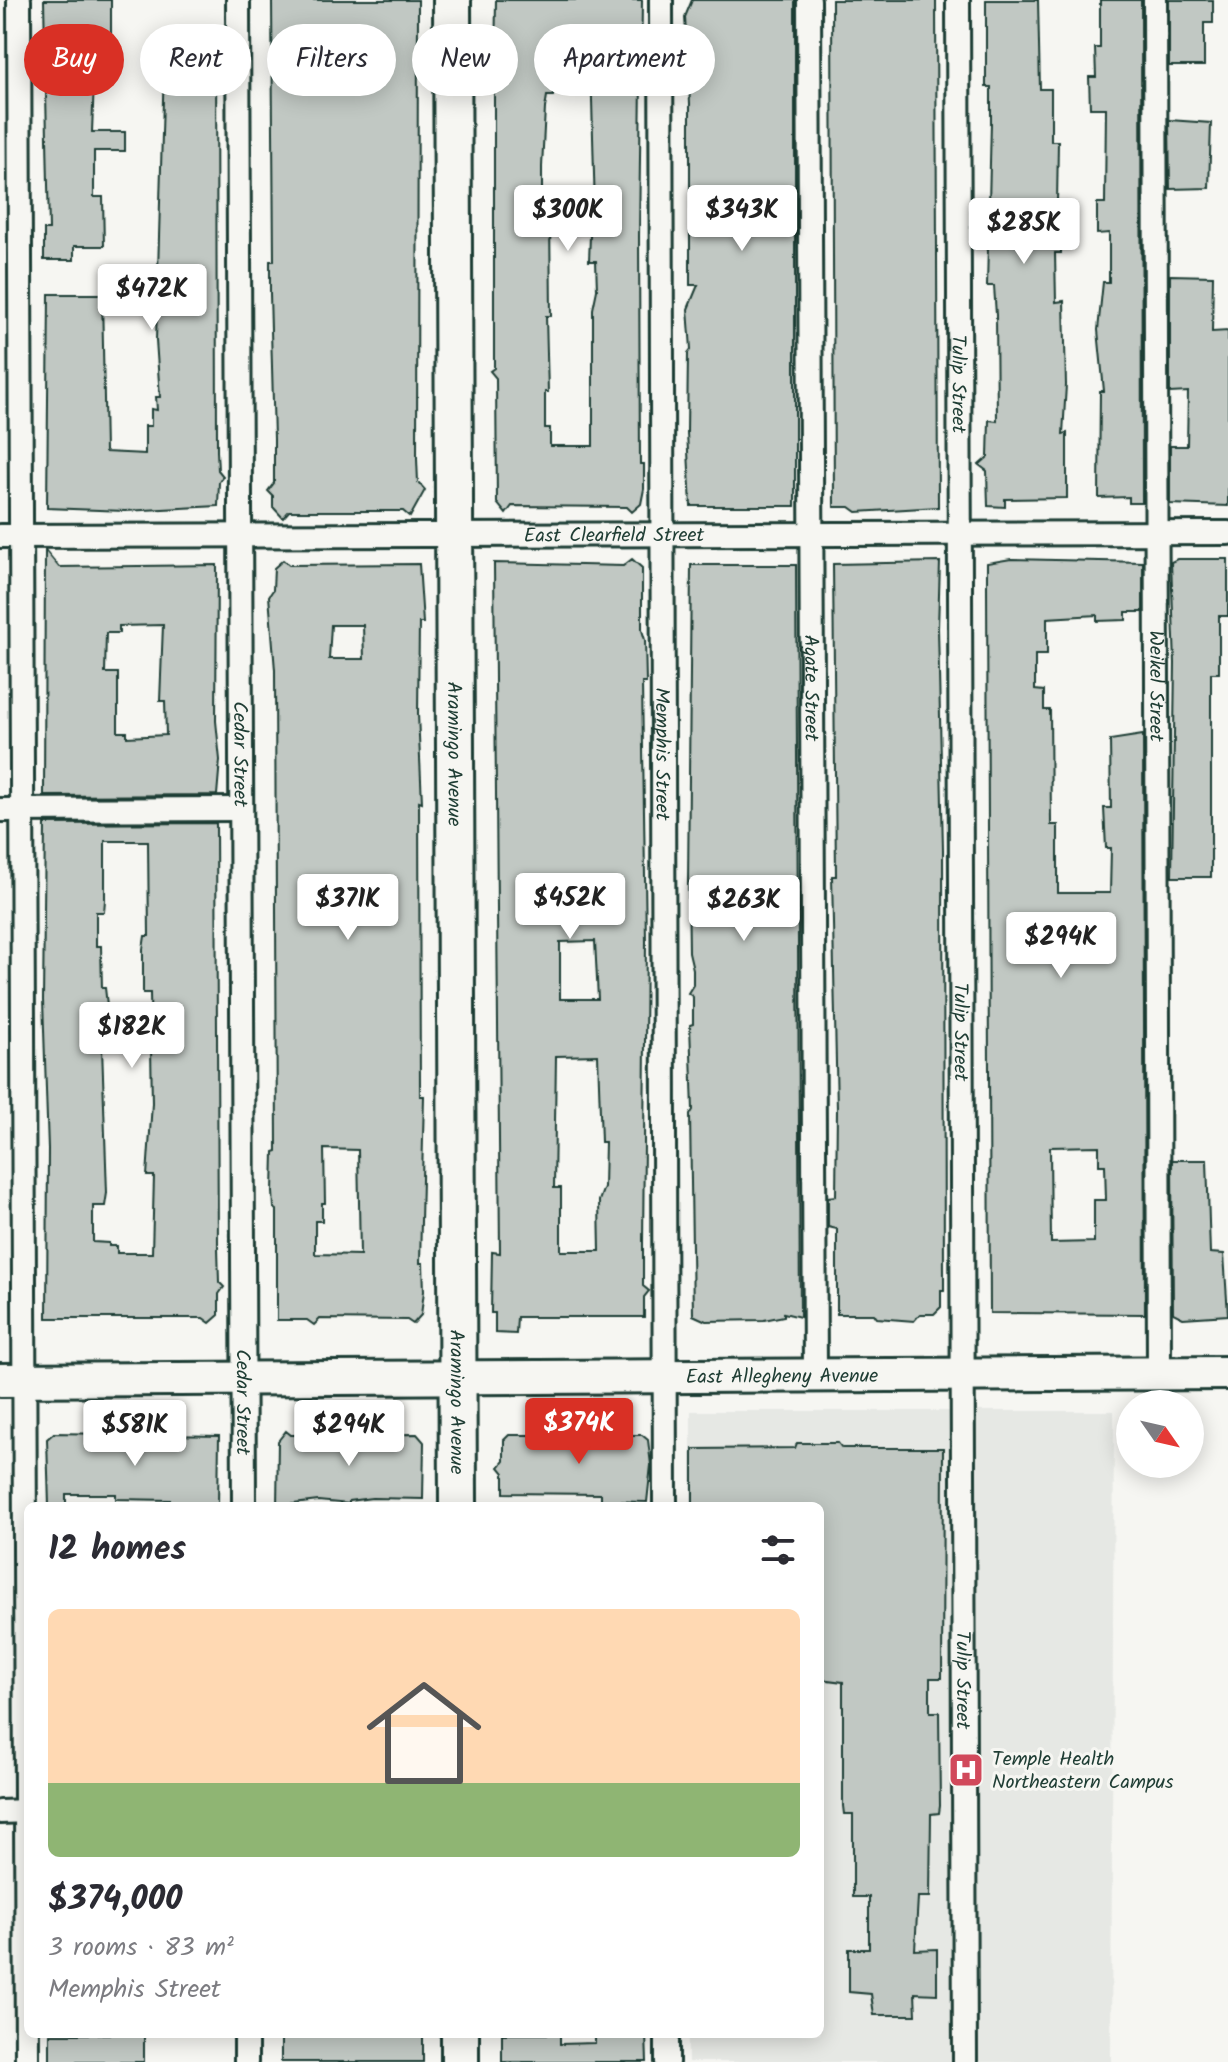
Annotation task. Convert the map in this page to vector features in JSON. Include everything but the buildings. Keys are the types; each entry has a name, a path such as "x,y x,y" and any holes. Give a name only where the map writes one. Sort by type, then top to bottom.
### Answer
{"main road":[{"name":"Aramingo Avenue","path":"452,0 458,1502"},
{"name":"East Allegheny Avenue","path":"13,1380 1228,1373"},
{"path":"460,2038 460,2062"}],"street":[{"path":"19,0 24,810 13,1380 24,1696"},
{"name":"Cedar Street","path":"238,0 244,1502"},
{"name":"Memphis Street","path":"661,0 665,1502"},
{"name":"Agate Street","path":"809,0 815,1374"},
{"name":"Tulip Street","path":"958,0 965,2062"},
{"name":"Weikel Street","path":"1155,0 1159,1373"},
{"name":"East Clearfield Street","path":"0,536 1228,533"},
{"path":"0,810 240,809"},
{"path":"0,1812 24,1811"},
{"path":"27,2038 27,2062"},
{"path":"246,2038 246,2062"},
{"path":"667,2038 667,2062"}],"shaded area":[{"name":"Temple Health Northeastern Campus","path":"691,1411 1114,1411 1111,2062 688,2062 688,2038 824,2038 824,1502 691,1502"}],"place":[{"name":"Temple Health Northeastern Campus","path":"966,1770"}]}
